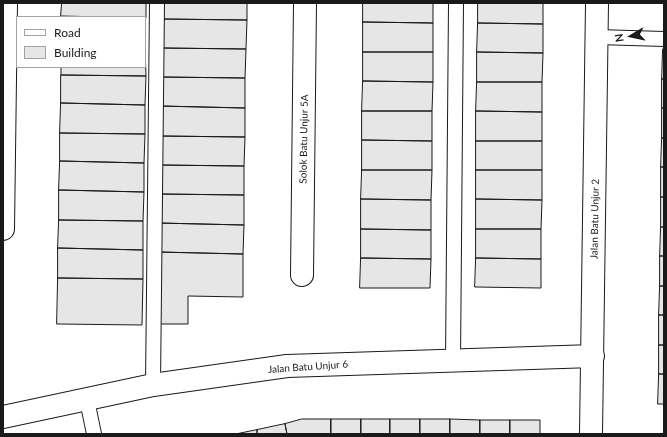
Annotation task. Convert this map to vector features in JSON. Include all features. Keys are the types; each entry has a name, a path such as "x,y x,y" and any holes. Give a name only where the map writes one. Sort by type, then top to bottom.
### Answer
{"street":[{"path":"3,229 6,3"},
{"name":"Solok Batu Unjur 5A","path":"302,275 305,3"},
{"name":"Jalan Batu Unjur 2","path":"591,434 597,3"},
{"name":"Jalan Batu Unjur 6","path":"3,417 153,385 287,366 593,356"}],"lane":[{"path":"153,385 157,3"},
{"path":"453,361 456,3"},
{"path":"597,37 664,39"},
{"path":"87,400 94,434"}],"building":[{"path":"62,3 146,3 146,16 61,16"},
{"path":"161,3 247,3 247,20 161,19"},
{"path":"363,3 433,3 433,23 363,22"},
{"path":"478,3 543,3 543,24 478,23"},
{"path":"161,19 247,20 246,49 161,48"},
{"path":"363,22 433,23 433,52 363,52"},
{"path":"478,23 543,24 543,53 477,52"},
{"path":"161,48 246,49 245,78 160,77"},
{"path":"663,49 664,79 662,79"},
{"path":"363,52 433,52 433,82 363,81"},
{"path":"477,52 543,53 542,82 477,82"},
{"path":"61,68 146,68 146,76 61,75"},
{"path":"61,75 146,76 145,105 61,103"},
{"path":"160,77 245,78 245,108 160,106"},
{"path":"662,79 664,79 664,108 662,108"},
{"path":"363,81 433,82 432,111 362,111"},
{"path":"477,82 542,82 542,112 476,111"},
{"path":"61,103 145,105 145,134 60,133"},
{"path":"160,106 245,108 245,137 159,136"},
{"path":"662,108 664,108 664,138 662,138"},
{"path":"362,111 432,111 432,141 362,140"},
{"path":"476,111 542,112 542,141 476,141"},
{"path":"60,133 145,134 144,163 60,161"},
{"path":"159,136 245,137 244,166 159,165"},
{"path":"662,138 664,138 664,167 661,167"},
{"path":"362,140 432,141 432,170 362,170"},
{"path":"476,141 542,141 542,170 476,170"},
{"path":"60,161 144,163 144,192 59,190"},
{"path":"159,165 244,166 244,195 159,194"},
{"path":"661,167 664,167 664,197 661,197"},
{"path":"362,170 432,170 431,200 361,199"},
{"path":"476,170 542,170 542,200 476,199"},
{"path":"59,190 144,192 143,221 59,220"},
{"path":"159,194 244,195 244,225 158,223"},
{"path":"661,197 664,197 664,227 661,227"},
{"path":"361,199 431,200 431,230 361,229"},
{"path":"476,199 542,200 541,229 476,229"},
{"path":"59,220 143,221 143,250 58,248"},
{"path":"158,223 244,225 243,254 158,252"},
{"path":"661,227 664,227 664,256 660,256"},
{"path":"361,229 431,230 431,259 361,258"},
{"path":"476,229 541,229 541,259 476,258"},
{"path":"58,248 143,250 143,279 58,278"},
{"path":"158,252 243,254 243,297 188,296 188,324 157,324"},
{"path":"660,256 664,256 664,286 660,286"},
{"path":"361,258 431,259 430,288 360,288"},
{"path":"476,258 541,259 541,288 475,287"},
{"path":"58,278 143,279 142,325 57,324"},
{"path":"660,286 664,286 664,315 659,315"},
{"path":"659,315 664,315 664,345 659,345"},
{"path":"659,345 664,345 664,374 659,374"},
{"path":"659,374 664,374 664,404 658,404"},
{"path":"302,419 331,419 331,434 287,434 285,424"},
{"path":"331,419 361,419 361,434 331,434"},
{"path":"361,419 390,419 390,434 361,434"},
{"path":"390,419 420,419 420,434 390,434"},
{"path":"420,419 450,419 450,434 420,434"},
{"path":"450,419 480,420 480,434 450,434"},
{"path":"480,420 510,420 510,434 480,434"},
{"path":"510,420 540,420 540,434 510,434"},
{"path":"285,424 287,434 257,434 257,430"},
{"path":"257,430 257,434 236,434"}]}
